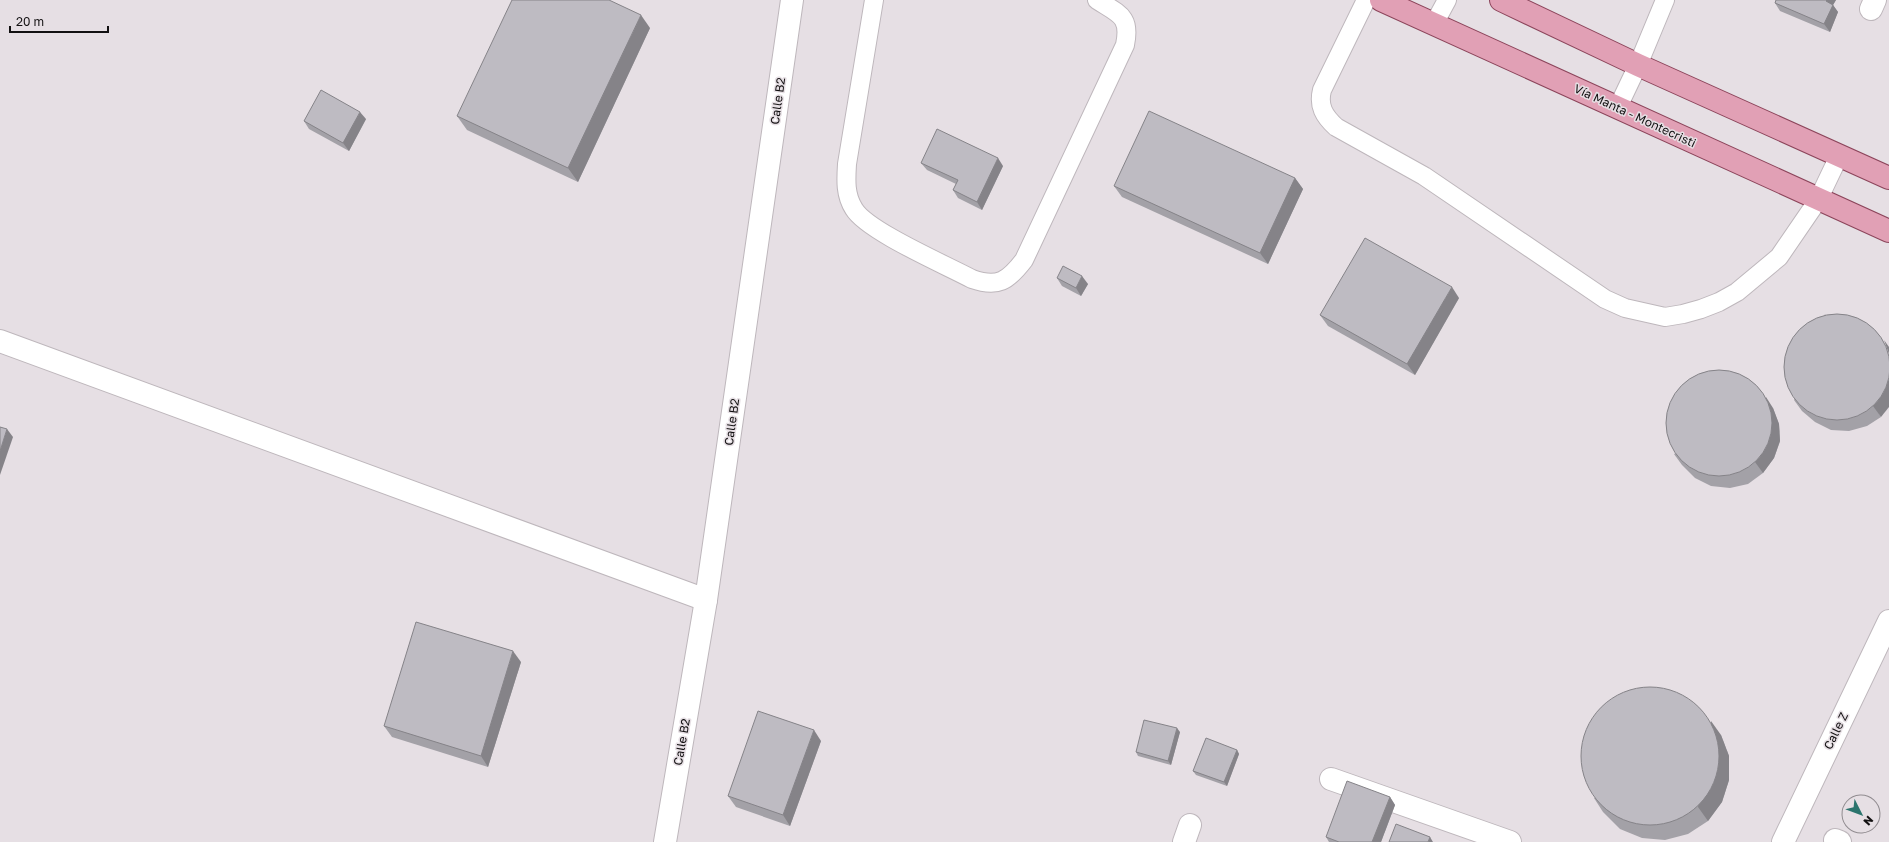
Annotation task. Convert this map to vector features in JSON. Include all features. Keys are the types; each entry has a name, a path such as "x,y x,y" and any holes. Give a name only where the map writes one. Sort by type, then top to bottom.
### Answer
{"main road":[{"name":"Vía Manta - Montecristi","path":"1381,0 1889,231"},
{"path":"1501,0 1638,65 1889,178"}],"street":[{"name":"Calle B2","path":"665,842 706,600 792,0"},
{"path":"0,342 706,600"},
{"name":"Calle Z","path":"1783,842 1889,621"},
{"path":"1331,779 1510,842"}],"lane":[{"path":"874,0 847,164 846,188 849,199 854,210 871,227 972,279 990,283 996,283 1007,279 1024,260 1125,45 1128,31 1125,20 1117,11 1098,0"},
{"path":"1366,0 1322,90 1320,100 1326,118 1336,127 1424,176 1605,299 1625,308 1665,317 1684,314 1719,302 1737,292 1780,257 1818,200 1839,156"},
{"path":"1434,24 1447,0"},
{"path":"1618,107 1638,65 1664,0"}],"building":[{"path":"512,0 609,0 641,15 568,168 457,116"},
{"path":"1776,0 1827,0 1826,1 1833,5 1824,24 1775,3"},
{"path":"321,90 360,112 343,143 304,121"},
{"path":"1149,111 1295,178 1260,253 1114,186"},
{"path":"937,129 998,158 977,202 953,190 958,180 921,163"},
{"path":"1365,238 1452,287 1407,364 1320,315"},
{"path":"1063,266 1082,276 1076,288 1057,278"},
{"path":"1837,314 1857,318 1875,329 1886,347 1890,367 1886,387 1875,405 1857,416 1837,420 1817,416 1799,405 1788,387 1784,367 1788,347 1799,329 1817,318"},
{"path":"1719,370 1739,374 1757,385 1768,403 1772,423 1768,443 1757,461 1739,472 1719,476 1699,472 1681,461 1670,443 1666,423 1670,403 1681,385 1699,374"},
{"path":"0,427 7,429 0,451"},
{"path":"416,622 513,651 481,756 384,726"},
{"path":"1657,687 1677,692 1689,698 1704,712 1714,729 1718,742 1718,770 1714,783 1708,795 1694,810 1677,820 1664,824 1643,825 1623,820 1611,814 1596,800 1586,783 1582,770 1581,749 1586,729 1592,717 1606,702 1623,692 1636,688"},
{"path":"758,711 814,730 783,815 728,796"},
{"path":"1144,720 1177,728 1168,761 1136,752"},
{"path":"1206,738 1237,750 1224,782 1193,771"},
{"path":"1347,781 1390,797 1372,842 1339,842 1326,837"},
{"path":"1396,824 1430,837 1428,842 1389,842"}]}
